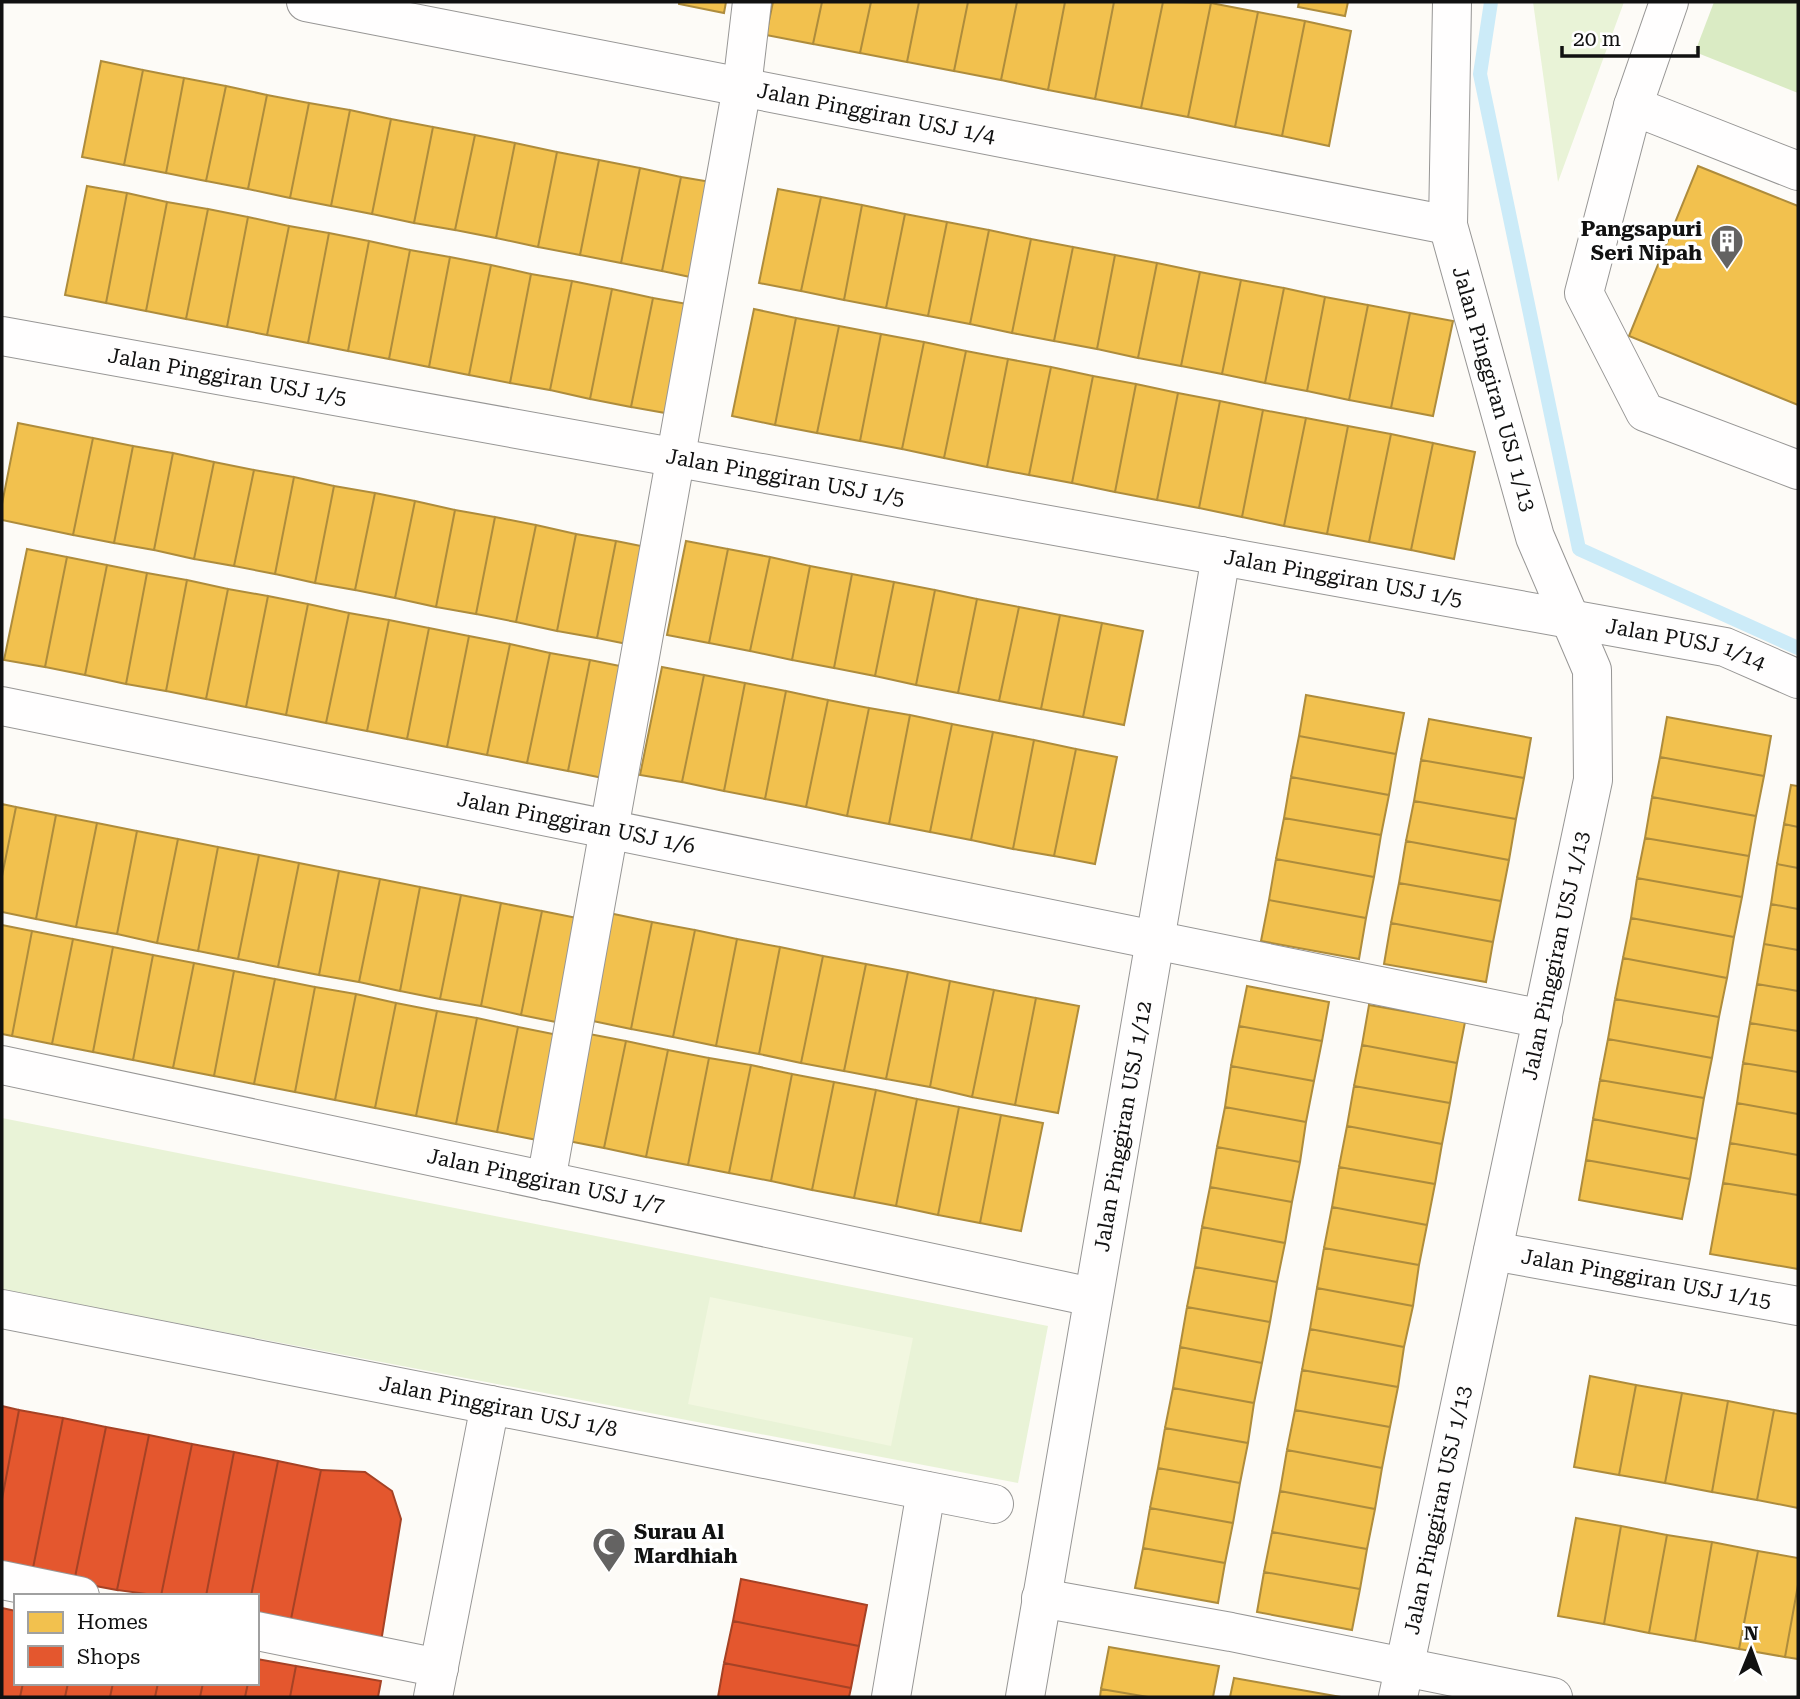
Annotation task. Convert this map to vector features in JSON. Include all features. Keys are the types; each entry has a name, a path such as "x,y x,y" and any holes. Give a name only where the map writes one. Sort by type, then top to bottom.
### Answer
{"street":[{"name":"Jalan Pinggiran USJ 1/4","path":"306,2 1448,225"},
{"path":"546,1181 742,87 752,2"},
{"name":"Jalan Pinggiran USJ 1/13","path":"1401,1682 1593,780 1592,670 1535,537 1448,225 1452,2"},
{"path":"1669,2 1633,106 1584,293 1646,412 1798,471"},
{"path":"1633,106 1798,170"},
{"name":"Jalan Pinggiran USJ 1/5","path":"2,335 1568,619"},
{"name":"Jalan Pinggiran USJ 1/12","path":"1025,1697 1153,937 1221,556"},
{"name":"Jalan PUSJ 1/14","path":"1568,619 1725,647 1798,679"},
{"name":"Jalan Pinggiran USJ 1/6","path":"2,706 1153,937 1543,1019"},
{"name":"Jalan Pinggiran USJ 1/7","path":"2,1065 1092,1297"},
{"name":"Jalan Pinggiran USJ 1/15","path":"1493,1251 1798,1306"},
{"name":"Jalan Pinggiran USJ 1/8","path":"2,1309 995,1504"},
{"path":"259,1633 436,1683 490,1405"},
{"path":"891,1697 926,1491"},
{"path":"2,1580 70,1594"},
{"path":"1041,1598 1401,1682 1553,1697"}],"green space":[{"path":"1533,2 1624,2 1558,182"},
{"path":"1714,2 1798,2 1798,93 1695,52"},
{"path":"2,1118 1048,1326 1018,1483 2,1290"},
{"path":"710,1297 913,1338 891,1446 688,1404"}],"building: Homes":[{"path":"679,2 726,2 724,13"},
{"path":"773,2 822,2 813,44 766,35"},
{"path":"822,2 871,2 860,53 813,44"},
{"path":"871,2 919,2 907,62 860,53"},
{"path":"919,2 968,2 954,71 907,62"},
{"path":"968,2 1017,2 1001,80 954,71"},
{"path":"1017,2 1065,2 1048,90 1001,80"},
{"path":"1065,2 1114,2 1095,99 1048,90"},
{"path":"1114,2 1163,2 1141,108 1095,99"},
{"path":"1163,2 1211,3 1188,117 1141,108"},
{"path":"1299,2 1348,2 1345,16 1298,7"},
{"path":"1211,3 1258,12 1235,127 1188,117"},
{"path":"1258,12 1305,21 1282,136 1235,127"},
{"path":"1305,21 1351,31 1329,146 1282,136"},
{"path":"101,61 143,70 124,165 82,157"},
{"path":"143,70 184,78 166,173 124,165"},
{"path":"184,78 226,86 206,181 166,173"},
{"path":"226,86 267,95 248,189 206,181"},
{"path":"267,95 309,103 290,198 248,189"},
{"path":"309,103 350,110 331,206 290,198"},
{"path":"350,110 391,119 372,214 331,206"},
{"path":"391,119 433,127 414,223 372,214"},
{"path":"433,127 475,135 455,230 414,223"},
{"path":"475,135 515,143 496,238 455,230"},
{"path":"515,143 557,152 538,247 496,238"},
{"path":"557,152 599,160 580,255 538,247"},
{"path":"599,160 640,168 621,263 580,255"},
{"name":"Pangsapuri Seri Nipah","path":"1698,166 1798,206 1798,405 1629,336"},
{"path":"640,168 681,177 662,271 621,263"},
{"path":"681,177 723,184 704,280 662,271"},
{"path":"87,186 127,193 106,303 65,295"},
{"path":"778,189 821,197 801,291 759,283"},
{"path":"127,193 167,202 146,311 106,303"},
{"path":"821,197 862,205 844,300 801,291"},
{"path":"167,202 208,209 186,319 146,311"},
{"path":"862,205 905,214 886,308 844,300"},
{"path":"208,209 248,217 227,327 186,319"},
{"path":"905,214 947,222 928,316 886,308"},
{"path":"248,217 289,226 267,335 227,327"},
{"path":"947,222 989,230 970,324 928,316"},
{"path":"289,226 329,233 308,343 267,335"},
{"path":"989,230 1031,239 1012,333 970,324"},
{"path":"329,233 369,241 348,351 308,343"},
{"path":"1031,239 1073,247 1054,341 1012,333"},
{"path":"369,241 410,250 389,359 348,351"},
{"path":"1073,247 1115,255 1097,349 1054,341"},
{"path":"410,250 450,257 429,367 389,359"},
{"path":"1115,255 1157,263 1138,358 1097,349"},
{"path":"450,257 491,265 469,375 429,367"},
{"path":"1157,263 1200,272 1181,366 1138,358"},
{"path":"491,265 531,274 510,383 469,375"},
{"path":"1200,272 1241,280 1222,374 1181,366"},
{"path":"531,274 572,281 550,390 510,383"},
{"path":"1241,280 1284,288 1265,383 1222,374"},
{"path":"572,281 612,289 590,399 550,390"},
{"path":"1284,288 1325,297 1307,391 1265,383"},
{"path":"612,289 653,298 631,407 590,399"},
{"path":"1325,297 1368,305 1349,400 1307,391"},
{"path":"653,298 693,305 671,414 631,407"},
{"path":"1368,305 1410,313 1391,408 1349,400"},
{"path":"754,309 796,318 775,425 732,416"},
{"path":"1410,313 1453,321 1433,416 1391,408"},
{"path":"796,318 839,326 817,433 775,425"},
{"path":"839,326 881,334 860,441 817,433"},
{"path":"881,334 924,342 902,449 860,441"},
{"path":"924,342 966,351 944,458 902,449"},
{"path":"966,351 1008,359 987,467 944,458"},
{"path":"1008,359 1051,367 1029,475 987,467"},
{"path":"1051,367 1093,376 1072,483 1029,475"},
{"path":"1093,376 1136,384 1115,492 1072,483"},
{"path":"1136,384 1178,393 1157,500 1115,492"},
{"path":"1178,393 1220,401 1199,508 1157,500"},
{"path":"1220,401 1263,410 1242,517 1199,508"},
{"path":"1263,410 1306,418 1284,526 1242,517"},
{"path":"1306,418 1348,426 1327,534 1284,526"},
{"path":"18,423 93,438 73,535 2,520 2,504"},
{"path":"1348,426 1391,434 1369,542 1327,534"},
{"path":"1391,434 1433,443 1411,550 1369,542"},
{"path":"93,438 133,446 114,543 73,535"},
{"path":"1433,443 1475,452 1454,559 1411,550"},
{"path":"133,446 173,453 154,550 114,543"},
{"path":"173,453 214,462 194,559 154,550"},
{"path":"214,462 254,470 234,566 194,559"},
{"path":"254,470 294,477 275,574 234,566"},
{"path":"294,477 334,486 315,583 275,574"},
{"path":"334,486 375,493 355,590 315,583"},
{"path":"375,493 415,501 395,598 355,590"},
{"path":"415,501 455,510 436,607 395,598"},
{"path":"455,510 495,517 476,614 436,607"},
{"path":"495,517 536,525 516,622 476,614"},
{"path":"536,525 576,534 557,631 516,622"},
{"path":"576,534 616,541 597,638 557,631"},
{"path":"616,541 656,549 637,646 597,638"},
{"path":"686,541 728,549 709,643 667,635"},
{"path":"27,549 67,557 45,667 4,660"},
{"path":"728,549 770,557 750,651 709,643"},
{"path":"67,557 107,565 85,675 45,667"},
{"path":"770,557 810,566 792,660 750,651"},
{"path":"107,565 147,573 126,684 85,675"},
{"path":"810,566 852,574 834,668 792,660"},
{"path":"147,573 187,580 166,691 126,684"},
{"path":"852,574 894,582 875,676 834,668"},
{"path":"187,580 228,589 206,699 166,691"},
{"path":"894,582 935,590 916,685 875,676"},
{"path":"228,589 268,596 246,707 206,699"},
{"path":"935,590 977,599 958,693 916,685"},
{"path":"268,596 308,604 286,715 246,707"},
{"path":"977,599 1019,607 999,701 958,693"},
{"path":"308,604 349,613 326,723 286,715"},
{"path":"1019,607 1060,615 1041,709 999,701"},
{"path":"349,613 389,620 367,731 326,723"},
{"path":"1060,615 1102,623 1083,717 1041,709"},
{"path":"389,620 429,628 407,739 367,731"},
{"path":"1102,623 1143,631 1124,725 1083,717"},
{"path":"429,628 469,636 447,747 407,739"},
{"path":"469,636 510,644 487,755 447,747"},
{"path":"510,644 550,653 527,763 487,755"},
{"path":"550,653 590,660 568,771 527,763"},
{"path":"590,660 630,668 608,779 568,771"},
{"path":"662,667 704,675 682,782 640,775"},
{"path":"704,675 745,683 724,791 682,782"},
{"path":"745,683 786,691 765,799 724,791"},
{"path":"786,691 828,700 806,807 765,799"},
{"path":"1306,695 1404,713 1396,754 1299,736"},
{"path":"828,700 869,708 847,816 806,807"},
{"path":"869,708 910,715 889,824 847,816"},
{"path":"910,715 952,724 930,832 889,824"},
{"path":"1667,717 1771,736 1764,776 1660,757"},
{"path":"1429,719 1531,738 1524,778 1421,760"},
{"path":"952,724 993,732 971,840 930,832"},
{"path":"993,732 1034,740 1013,849 971,840"},
{"path":"1299,736 1396,754 1389,795 1291,777"},
{"path":"1034,740 1076,749 1054,856 1013,849"},
{"path":"1076,749 1117,757 1095,864 1054,856"},
{"path":"1660,757 1764,776 1756,816 1652,797"},
{"path":"1421,760 1524,778 1516,819 1414,801"},
{"path":"1291,777 1389,795 1381,835 1284,818"},
{"path":"1791,785 1798,786 1798,827 1784,824"},
{"path":"1652,797 1756,816 1749,856 1645,838"},
{"path":"1414,801 1516,819 1509,860 1406,841"},
{"path":"2,804 16,807 2,876"},
{"path":"16,807 56,815 36,919 2,912 2,876"},
{"path":"56,815 97,823 76,927 36,919"},
{"path":"1284,818 1381,835 1374,877 1276,859"},
{"path":"97,823 137,831 117,934 76,927"},
{"path":"1784,824 1798,827 1798,868 1777,864"},
{"path":"137,831 178,839 157,943 117,934"},
{"path":"1645,838 1749,856 1742,897 1637,878"},
{"path":"178,839 218,847 198,951 157,943"},
{"path":"1406,841 1509,860 1501,901 1399,883"},
{"path":"218,847 259,855 238,959 198,951"},
{"path":"259,855 299,863 278,967 238,959"},
{"path":"1276,859 1374,877 1366,918 1269,900"},
{"path":"299,863 339,871 319,975 278,967"},
{"path":"1777,864 1798,868 1798,909 1771,904"},
{"path":"339,871 380,879 359,982 319,975"},
{"path":"1637,878 1742,897 1734,937 1631,918"},
{"path":"380,879 420,887 400,991 359,982"},
{"path":"1399,883 1501,901 1493,942 1391,923"},
{"path":"420,887 461,895 440,999 400,991"},
{"path":"461,895 501,903 481,1006 440,999"},
{"path":"1269,900 1366,918 1359,959 1261,941"},
{"path":"501,903 542,911 521,1015 481,1006"},
{"path":"1771,904 1798,909 1798,950 1764,944"},
{"path":"542,911 582,919 561,1023 521,1015"},
{"path":"609,913 652,922 631,1029 588,1020"},
{"path":"1631,918 1734,937 1727,978 1623,958"},
{"path":"652,922 695,930 673,1037 631,1029"},
{"path":"1391,923 1493,942 1486,982 1384,964"},
{"path":"2,925 32,931 12,1036 2,1034"},
{"path":"695,930 737,939 716,1046 673,1037"},
{"path":"32,931 73,939 52,1044 12,1036"},
{"path":"73,939 113,947 93,1052 52,1044"},
{"path":"737,939 780,947 759,1054 716,1046"},
{"path":"1764,944 1798,950 1798,991 1757,984"},
{"path":"113,947 153,955 133,1060 93,1052"},
{"path":"780,947 823,956 801,1063 759,1054"},
{"path":"153,955 194,963 173,1068 133,1060"},
{"path":"823,956 866,964 844,1071 801,1063"},
{"path":"1623,958 1727,978 1719,1017 1615,999"},
{"path":"194,963 234,971 214,1076 173,1068"},
{"path":"866,964 908,972 886,1079 844,1071"},
{"path":"234,971 275,979 254,1084 214,1076"},
{"path":"908,972 950,981 930,1087 886,1079"},
{"path":"275,979 315,987 295,1092 254,1084"},
{"path":"950,981 994,990 972,1097 930,1087"},
{"path":"1757,984 1798,991 1798,1031 1750,1023"},
{"path":"1247,986 1329,1002 1322,1041 1239,1026"},
{"path":"315,987 356,994 335,1100 295,1092"},
{"path":"994,990 1036,998 1015,1105 972,1097"},
{"path":"356,994 396,1003 375,1108 335,1100"},
{"path":"1036,998 1079,1006 1058,1113 1015,1105"},
{"path":"1615,999 1719,1017 1712,1058 1608,1039"},
{"path":"396,1003 437,1011 416,1116 375,1108"},
{"path":"1369,1005 1465,1022 1457,1063 1362,1045"},
{"path":"437,1011 477,1018 456,1124 416,1116"},
{"path":"477,1018 518,1027 497,1132 456,1124"},
{"path":"1750,1023 1798,1031 1798,1072 1743,1063"},
{"path":"1239,1026 1322,1041 1314,1081 1231,1066"},
{"path":"518,1027 558,1035 537,1140 497,1132"},
{"path":"584,1033 626,1041 604,1148 563,1140"},
{"path":"1608,1039 1712,1058 1704,1098 1600,1080"},
{"path":"626,1041 668,1050 646,1157 604,1148"},
{"path":"1362,1045 1457,1063 1450,1103 1354,1086"},
{"path":"668,1050 709,1058 688,1165 646,1157"},
{"path":"709,1058 751,1065 729,1173 688,1165"},
{"path":"1743,1063 1798,1072 1798,1114 1737,1103"},
{"path":"751,1065 792,1074 771,1181 729,1173"},
{"path":"1231,1066 1314,1081 1306,1122 1225,1107"},
{"path":"792,1074 834,1082 812,1190 771,1181"},
{"path":"1600,1080 1704,1098 1697,1139 1593,1119"},
{"path":"834,1082 876,1090 854,1198 812,1190"},
{"path":"1354,1086 1450,1103 1442,1144 1347,1126"},
{"path":"876,1090 917,1099 896,1206 854,1198"},
{"path":"917,1099 959,1107 938,1215 896,1206"},
{"path":"1737,1103 1798,1114 1798,1155 1730,1143"},
{"path":"959,1107 1001,1115 980,1223 938,1215"},
{"path":"1225,1107 1306,1122 1300,1162 1217,1147"},
{"path":"1001,1115 1043,1123 1021,1231 980,1223"},
{"path":"1593,1119 1697,1139 1690,1179 1586,1160"},
{"path":"1347,1126 1442,1144 1435,1184 1339,1167"},
{"path":"1730,1143 1798,1155 1798,1195 1723,1183"},
{"path":"1217,1147 1300,1162 1292,1202 1210,1187"},
{"path":"1586,1160 1690,1179 1682,1219 1579,1200"},
{"path":"1339,1167 1435,1184 1427,1225 1332,1207"},
{"path":"1723,1183 1798,1195 1798,1269 1710,1254"},
{"path":"1210,1187 1292,1202 1285,1243 1202,1227"},
{"path":"1332,1207 1427,1225 1419,1265 1324,1248"},
{"path":"1202,1227 1285,1243 1277,1282 1195,1267"},
{"path":"1324,1248 1419,1265 1413,1306 1317,1288"},
{"path":"1195,1267 1277,1282 1270,1322 1187,1307"},
{"path":"1317,1288 1413,1306 1404,1347 1310,1329"},
{"path":"1187,1307 1270,1322 1262,1363 1180,1347"},
{"path":"1310,1329 1404,1347 1398,1387 1302,1370"},
{"path":"1180,1347 1262,1363 1254,1403 1173,1388"},
{"path":"1302,1370 1398,1387 1390,1427 1295,1410"},
{"path":"1590,1376 1636,1385 1619,1475 1574,1467"},
{"path":"1636,1385 1682,1393 1665,1483 1619,1475"},
{"path":"1173,1388 1254,1403 1248,1443 1165,1428"},
{"path":"1682,1393 1728,1401 1712,1492 1665,1483"},
{"path":"1728,1401 1774,1410 1757,1500 1712,1492"},
{"path":"1295,1410 1390,1427 1382,1468 1287,1450"},
{"path":"1774,1410 1798,1414 1798,1508 1757,1500"},
{"path":"1165,1428 1248,1443 1240,1483 1158,1468"},
{"path":"1287,1450 1382,1468 1375,1509 1280,1491"},
{"path":"1158,1468 1240,1483 1233,1523 1150,1508"},
{"path":"1280,1491 1375,1509 1367,1549 1272,1532"},
{"path":"1150,1508 1233,1523 1225,1563 1143,1548"},
{"path":"1576,1518 1621,1526 1604,1624 1558,1616"},
{"path":"1621,1526 1667,1535 1649,1633 1604,1624"},
{"path":"1272,1532 1367,1549 1360,1589 1264,1572"},
{"path":"1667,1535 1712,1542 1695,1641 1649,1633"},
{"path":"1712,1542 1758,1551 1739,1649 1695,1641"},
{"path":"1143,1548 1225,1563 1218,1603 1135,1588"},
{"path":"1758,1551 1798,1558 1798,1585 1785,1657 1739,1649"},
{"path":"1264,1572 1360,1589 1352,1630 1257,1612"},
{"path":"1798,1585 1798,1659 1785,1657"},
{"path":"1109,1647 1219,1666 1213,1697 1148,1697 1101,1689"},
{"path":"1234,1678 1341,1697 1230,1697"},
{"path":"1101,1689 1148,1697 1100,1697"}],"building: Shops":[{"path":"2,1406 19,1410 2,1499"},
{"path":"19,1410 63,1418 32,1573 2,1567 2,1499"},
{"path":"63,1418 106,1427 74,1582 32,1573"},
{"path":"106,1427 149,1435 117,1590 74,1582"},
{"path":"149,1435 192,1444 161,1594 117,1590"},
{"path":"192,1444 234,1452 206,1594 161,1594"},
{"path":"234,1452 278,1461 251,1594 206,1594"},
{"path":"278,1461 321,1470 290,1624 259,1618 259,1594 251,1594"},
{"path":"321,1470 365,1472 392,1491 401,1519 381,1642 290,1624"},
{"path":"741,1579 867,1605 859,1646 733,1621"},
{"path":"2,1608 14,1611 14,1685 23,1685 20,1697 2,1697"},
{"path":"733,1621 859,1646 851,1688 724,1663"},
{"path":"259,1659 296,1666 290,1697 245,1697 248,1685 259,1685"},
{"path":"724,1663 851,1688 849,1697 718,1697"},
{"path":"296,1666 381,1681 378,1697 290,1697"},
{"path":"23,1685 68,1685 65,1697 20,1697"},
{"path":"68,1685 113,1685 110,1697 65,1697"},
{"path":"113,1685 158,1685 155,1697 110,1697"},
{"path":"158,1685 203,1685 200,1697 155,1697"},
{"path":"203,1685 248,1685 245,1697 200,1697"}],"waterway":[{"path":"1491,2 1480,74 1579,549 1798,648"}],"place":[{"name":"Pangsapuri Seri Nipah","path":"1727,271"},
{"name":"Surau Al Mardhiah","path":"609,1574"}]}
